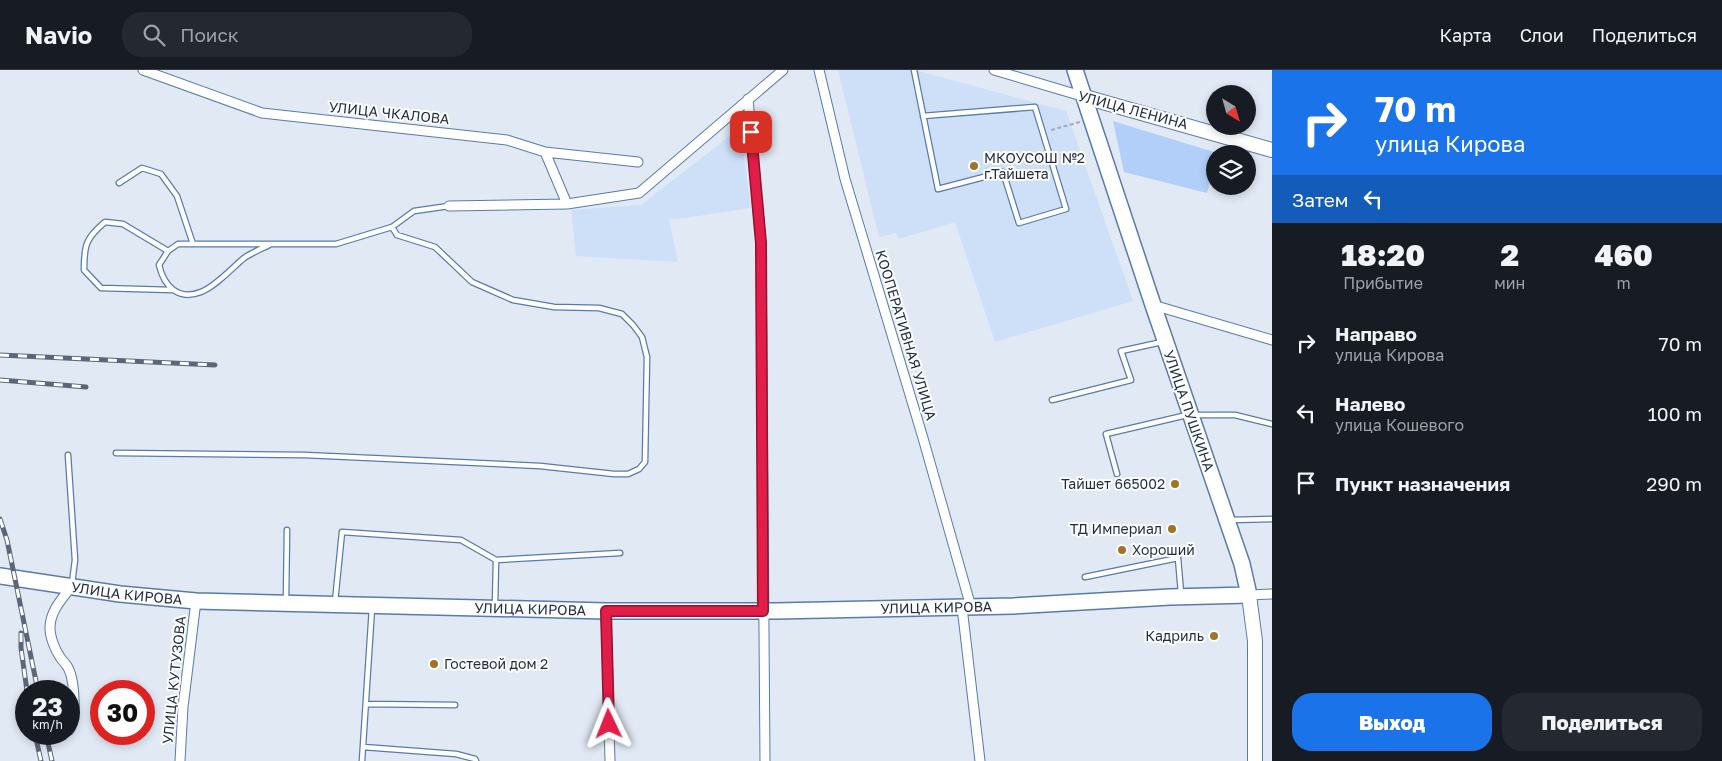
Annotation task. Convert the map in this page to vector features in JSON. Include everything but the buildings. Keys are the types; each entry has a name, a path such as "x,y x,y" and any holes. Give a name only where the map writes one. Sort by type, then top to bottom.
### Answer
{"main road":[{"name":"УЛИЦА ПУШКИНА","path":"1075,70 1242,564 1249,595 1255,641 1255,761"},
{"name":"УЛИЦА ЛЕНИНА","path":"1085,97 1194,126 1272,150"},
{"name":"УЛИЦА КИРОВА","path":"0,576 120,594 196,601 606,611 763,611 966,607 1249,595"}],"street":[{"name":"УЛИЦА ЧКАЛОВА","path":"143,70 262,113 507,140 545,152 638,162"},
{"path":"449,206 566,204 639,193 783,70"},
{"name":"КООПЕРАТИВНАЯ УЛИЦА","path":"819,70 845,179 923,438 966,607 980,761"},
{"name":"УЛИЦА ЛЕНИНА","path":"994,70 1085,97"},
{"path":"748,100 761,243 765,761"},
{"path":"545,152 566,204"},
{"path":"1153,305 1272,340"},
{"path":"71,587 54,609 50,628 54,645 60,658 68,668 71,680"},
{"name":"УЛИЦА КИРОВА","path":"1249,595 1272,594"},
{"name":"УЛИЦА КУТУЗОВА","path":"180,761 183,708 196,601"},
{"path":"606,611 610,761"}],"lane":[{"path":"914,70 923,116 938,189 1003,172 1019,223 1066,209 1035,106 923,116"},
{"path":"120,182 142,168 161,174 177,196 194,244"},
{"path":"172,290 162,277 159,265 168,251 178,244 336,244 392,227 414,210 449,206"},
{"path":"168,251 123,224 105,222 91,233 84,252 84,270 101,288 172,290 188,295 202,292 246,257 269,245"},
{"path":"116,452 315,456 540,466 614,474 628,474 639,469 645,462 647,356 642,337 622,314 599,308 554,308 513,300 472,282 435,248 397,235 392,227"},
{"path":"1052,400 1131,380 1121,351 1166,342"},
{"path":"1117,474 1106,434 1191,414 1235,415 1272,424"},
{"path":"68,455 75,560 71,587"},
{"path":"1227,520 1272,519"},
{"path":"286,604 287,530"},
{"path":"335,605 342,532 461,540 496,560 620,553"},
{"path":"1085,577 1178,558 1181,597"},
{"path":"494,609 496,560"},
{"path":"362,761 372,606"},
{"path":"366,704 454,704"},
{"path":"363,747 456,754 475,759 476,761"}],"path":[{"path":"1042,132 1092,118"}],"shaded area":[{"name":"МКОУСОШ №2 г.Тайшета","path":"838,70 915,70 1066,111 1133,301 995,342 955,222 898,239 896,233 879,237"},
{"path":"1113,121 1206,150 1206,193 1124,172"},
{"path":"740,128 751,208 669,219 678,262 576,256 571,210 641,205"}],"railway":[{"path":"0,355 215,365"},
{"path":"0,380 86,387"},
{"path":"0,519 7,540 36,680"},
{"path":"21,633 25,680"},
{"path":"37,745 41,761"},
{"path":"48,745 52,761"}],"place":[{"name":"МКОУСОШ №2 г.Тайшета","path":"974,166"},
{"name":"Тайшет 665002","path":"1175,484"},
{"name":"ТД Империал","path":"1172,529"},
{"name":"Хороший","path":"1122,550"},
{"name":"Кадриль","path":"1214,636"},
{"name":"Гостевой дом 2","path":"434,664"}],"route":[{"path":"609,724 606,611 763,611 761,243 751,132"}]}
